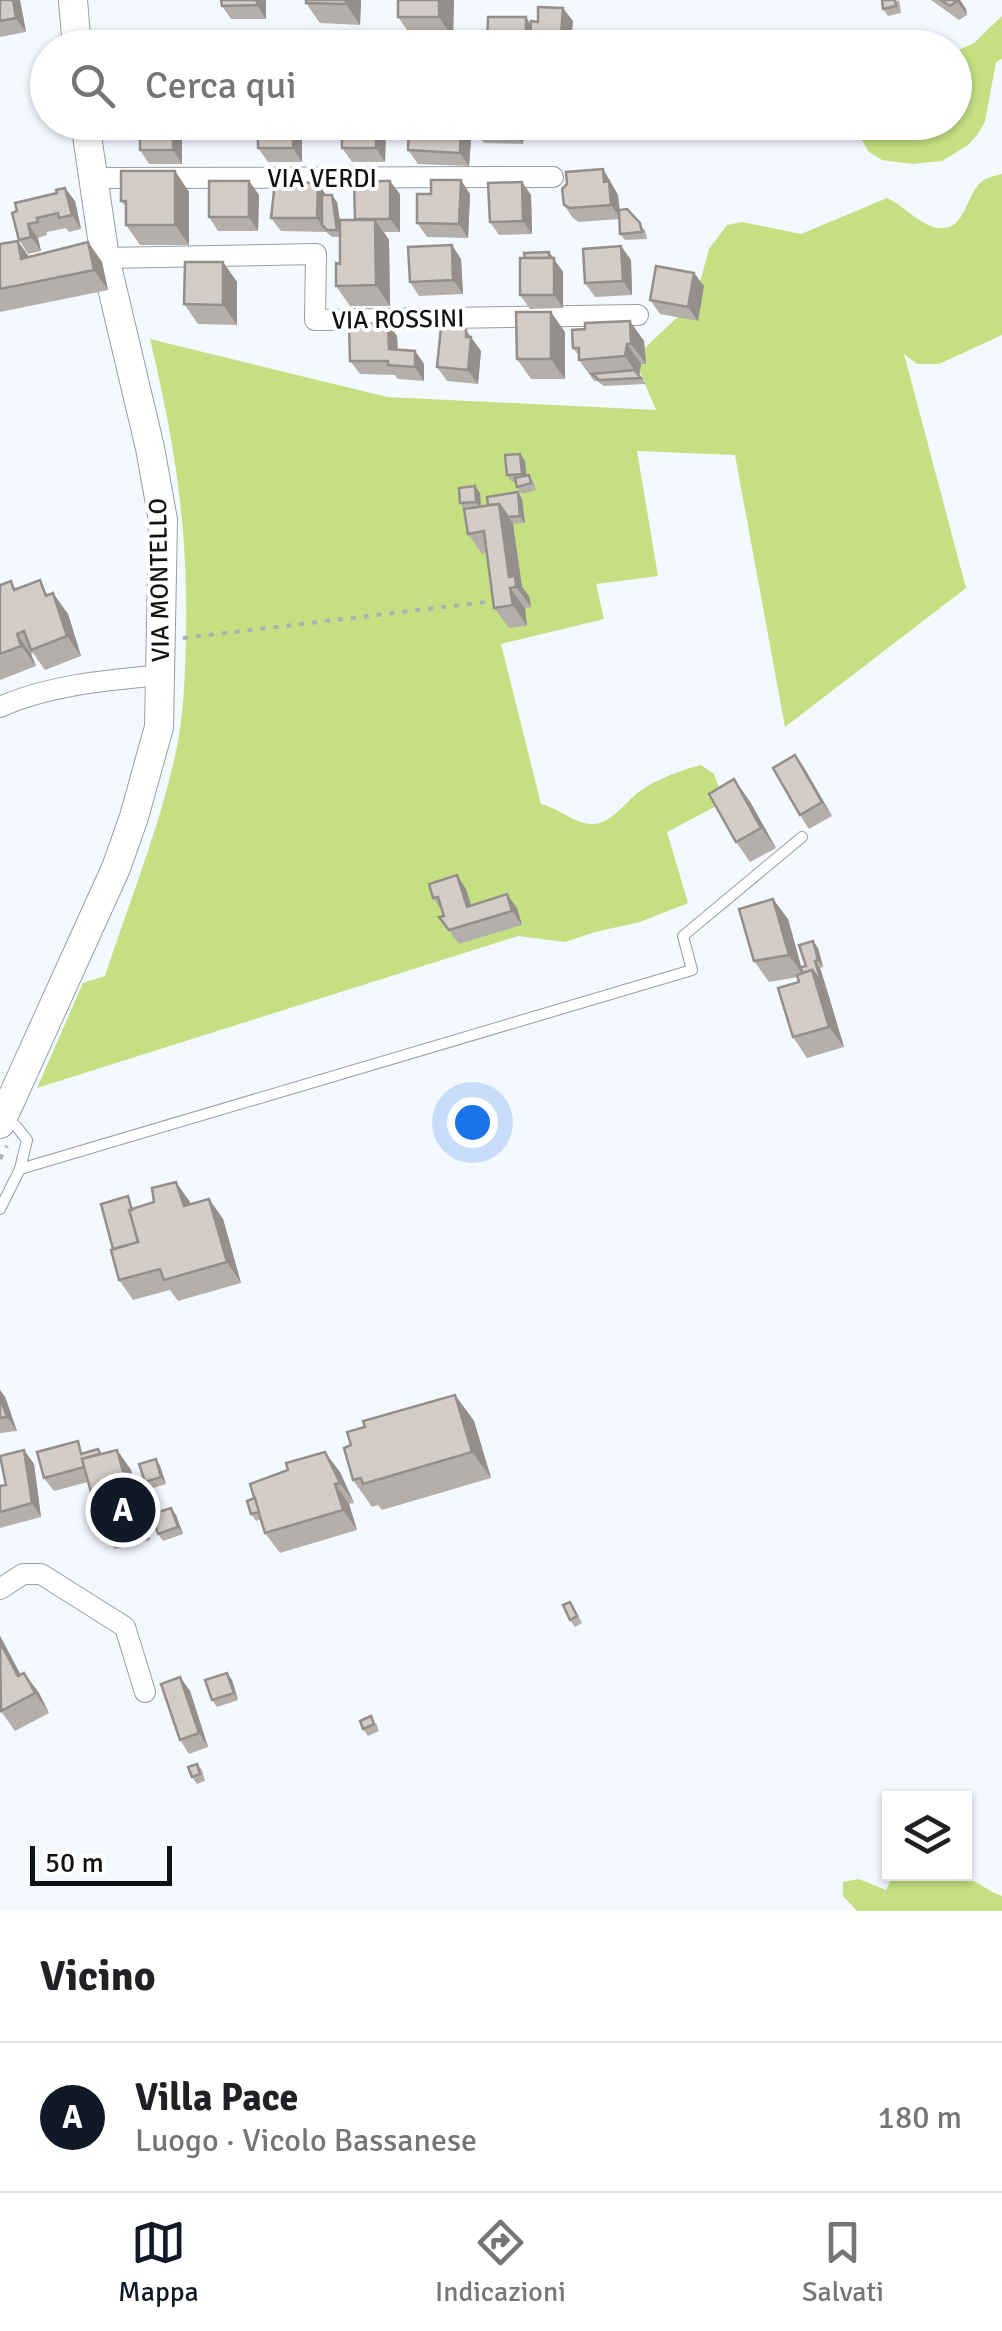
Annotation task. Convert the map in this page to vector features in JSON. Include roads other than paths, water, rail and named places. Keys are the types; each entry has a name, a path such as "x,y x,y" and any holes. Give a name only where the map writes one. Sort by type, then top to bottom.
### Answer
{"main road":[{"path":"73,0 75,30"},
{"name":"VIA MONTELLO","path":"6,1123 134,817 159,727 163,520 105,258 87,140"}],"street":[{"name":"VIA VERDI","path":"92,178 552,178"},
{"name":"VIA ROSSINI","path":"105,258 316,254 315,320 638,315"},
{"path":"0,707 104,680 162,675"},
{"path":"0,1588 22,1574 41,1574 125,1627 145,1692"}],"lane":[{"path":"20,1169 692,970 683,936 802,837"},
{"path":"0,1209 20,1169 27,1140 6,1123"}],"place":[{"name":"Villa Pace","path":"123,1510"}]}
